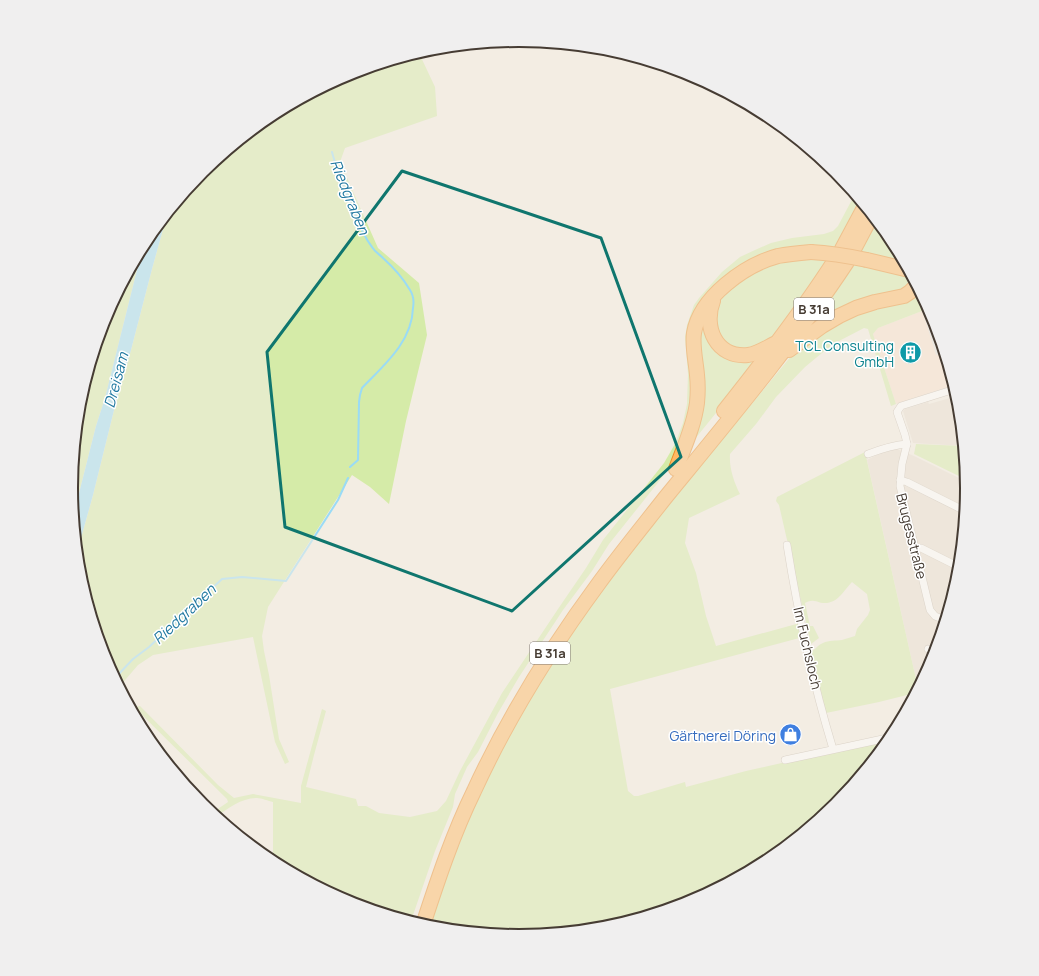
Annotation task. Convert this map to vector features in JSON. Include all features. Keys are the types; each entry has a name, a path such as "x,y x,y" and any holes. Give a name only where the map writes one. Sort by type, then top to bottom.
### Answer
{"highway":[{"name":"B 31a","path":"844,255 863,212"},
{"name":"B 31a","path":"425,919 449,849 473,792 516,710 557,642 600,582 779,349 819,285 844,255 869,220"},
{"path":"676,469 695,418 698,377 694,348 694,332 703,309 725,285 750,268 763,262 777,257 811,252 828,252 847,255 901,268"},
{"path":"715,295 709,313 709,321 714,338 721,347 730,352 747,355 796,346 822,326 839,316 856,308 875,302 904,296 913,289"},
{"name":"B 31a","path":"417,917 431,874 462,796 495,728 539,653 612,551 676,469 779,349"}],"street":[{"name":"Brugesstraße","path":"940,618 935,616 930,610 900,486 902,464 907,444 906,435 897,412 901,406 949,391"},
{"path":"868,454 898,444 907,444"},
{"path":"900,480 960,508"},
{"name":"Im Fuchsloch","path":"787,545 808,650 833,749"},
{"path":"916,548 921,548 954,565"},
{"path":"785,760 882,738"}],"highlighted area":[{"path":"402,171 601,238 681,457 512,611 285,527 267,352"}],"shaded area":[{"path":"923,309 937,346 948,387 896,404 873,334 878,328 922,311"},
{"path":"924,316 925,316 927,319 939,354 936,355"},
{"path":"951,398 959,446 913,443 903,411 905,409 928,402 929,404"},
{"path":"897,449 960,479 960,517 952,574 937,630 916,680 867,460 881,453"}],"green space":[{"path":"421,58 435,87 437,116 345,148 340,162 378,248 419,283 427,335 406,421 389,504 370,487 352,475 268,607 262,636 279,739 289,762 285,764 275,742 253,637 153,655 138,665 124,682 102,630 94,602 87,574 81,538 163,230 170,220 188,197 208,176 251,138 274,121 324,92 378,70"},
{"path":"852,199 857,205 834,249 778,253 699,311 695,403 672,465 609,544 592,571 563,610 519,677 498,713 478,752 467,767 455,794 453,807 435,851 413,916 378,906 324,884 273,854 273,802 259,798 251,798 236,804 222,813 218,809 228,802 227,799 142,715 137,706 140,706 218,785 234,798 253,794 301,803 301,786 322,709 326,711 306,787 356,799 358,806 366,806 379,813 410,817 437,811 446,801 460,771 502,693 586,568 603,540 664,463 675,444 683,423 687,404 688,374 685,337 687,325 694,305 722,272 740,257 771,243 792,238 824,234 833,231 838,226"},
{"path":"873,225 899,264 858,254"},
{"path":"828,258 801,298 772,337 763,346 738,351 719,338 714,306 720,295 747,274 784,259"},
{"path":"853,261 903,272 911,285 798,341"},
{"path":"138,268 105,398 96,426 78,496 79,459 82,430 94,374 112,319"},
{"path":"913,289 922,311 878,328 873,334 896,404 891,406 868,329 864,328 828,348 805,367 776,397 756,424 730,454 732,475 740,494 689,518 685,543 696,573 706,616 716,646 800,623 803,637 610,689 628,791 634,796 685,782 686,787 746,771 835,751 834,747 884,735 851,779 810,820 788,838 765,855 715,884 661,906 606,921 548,928 491,928 428,920 466,817 506,735 598,591 792,355 832,322"},
{"path":"702,317 722,349 767,350 686,450 699,360"},
{"path":"916,444 959,446 960,477 914,454"},
{"path":"865,452 916,680 909,695 826,713 810,652 825,642 842,640 855,636 857,629 870,610 867,594 852,582 840,596 833,601 823,603 809,601 805,603 810,626 813,626 819,638 811,644 779,505 776,501 777,497"}],"water":[{"name":"Dreisam","path":"163,230 81,538 78,496 96,426 105,398 138,268"}],"waterway":[{"name":"Riedgraben","path":"332,152 341,181 363,234 374,250 398,273 411,292 414,301 408,332 388,362 362,388 359,402 358,460 350,467"},
{"name":"Riedgraben","path":"120,673 133,659 149,647 222,579 242,577 286,581 338,500 348,478"}],"place":[{"name":"TCL Consulting GmbH","path":"910,353"},
{"name":"Gärtnerei Döring","path":"791,735"}]}
